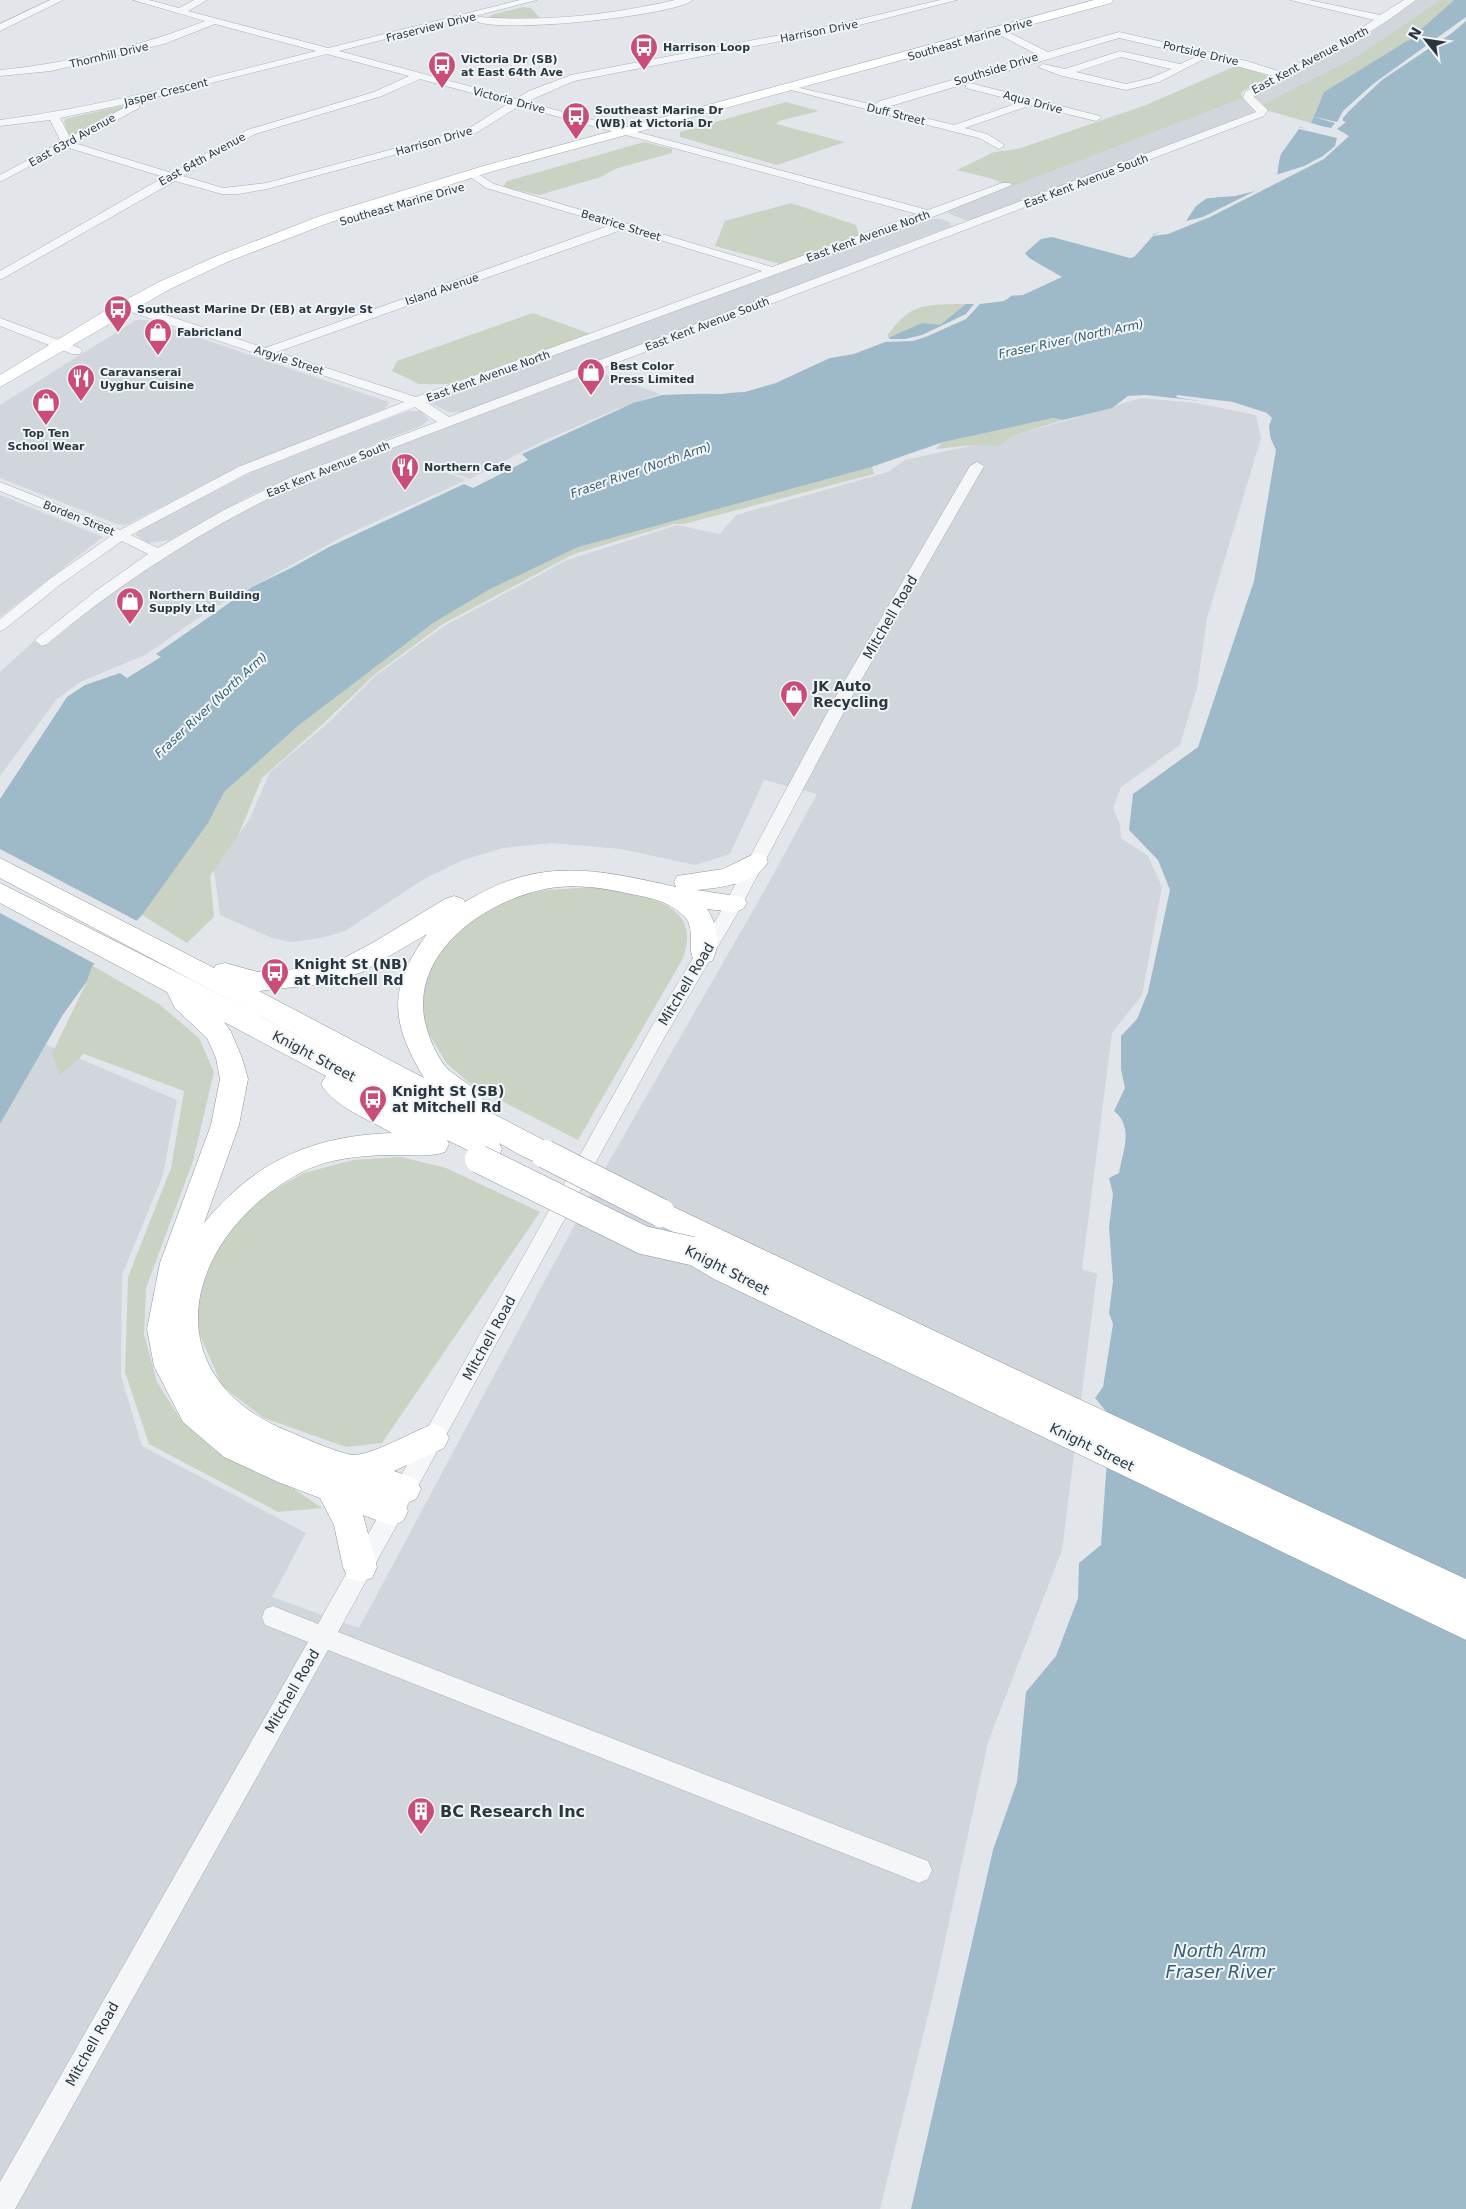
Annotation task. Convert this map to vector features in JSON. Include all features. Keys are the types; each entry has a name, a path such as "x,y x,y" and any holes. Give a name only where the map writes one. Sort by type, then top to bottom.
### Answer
{"highway":[{"path":"360,1568 342,1478 301,1451 251,1429 231,1416 214,1400 195,1372 184,1347 182,1314 190,1274 208,1238 241,1198 291,1165 322,1155 362,1146 496,1141 471,1102 437,1074 415,1035 409,997 418,966 439,934 466,912 500,892 547,880 585,878 681,889 739,874 756,862"},
{"path":"398,1500 342,1478 235,1447 194,1412 169,1366 162,1328 174,1263 225,1125 234,1079 229,1058 218,1032 202,1014 184,1001 179,973 218,970 258,982 321,976 353,965 383,949 483,886 529,871 553,866 606,868 734,903"},
{"name":"Knight Street","path":"0,867 179,973 310,1055 496,1141 534,1149 660,1213 1026,1390 1466,1596"},
{"path":"681,889 702,919 705,930 703,954"},
{"name":"Knight Street","path":"0,892 179,973 496,1141 643,1240 692,1251 724,1270 1466,1624"},
{"path":"310,1055 335,1084 355,1099 435,1144"},
{"path":"342,1478 408,1452 433,1438"}],"main road":[{"name":"Southeast Marine Drive","path":"477,177 642,136 797,88 1107,0"},
{"name":"Southeast Marine Drive","path":"0,382 60,345 133,308 289,240 477,177 625,132 797,88"},
{"name":"Southeast Marine Drive","path":"0,399 76,351 133,308"}],"street":[{"path":"0,28 58,0"},
{"name":"Victoria Drive","path":"138,0 930,214 951,218 966,226"},
{"path":"180,12 202,0"},
{"path":"465,18 504,22 556,21 611,16 684,0"},
{"name":"Harrison Drive","path":"171,176 222,191 252,189 472,131 541,88 571,78 848,25 952,0"},
{"path":"1295,0 1384,19"},
{"name":"East Kent Avenue North","path":"1259,110 1250,100 1248,94 1333,50 1411,0"},
{"path":"536,5 556,21"},
{"name":"Fraserview Drive","path":"330,52 465,18 536,5"},
{"name":"Thornhill Drive","path":"0,73 51,68 154,44 188,33 214,20"},
{"path":"1000,31 1045,55"},
{"name":"Portside Drive","path":"1119,34 1243,63 1282,76"},
{"name":"Southside Drive","path":"876,109 884,103 1119,34"},
{"name":"Jasper Crescent","path":"0,123 54,116 140,98 330,52"},
{"path":"1066,74 1071,70 1120,54 1182,68"},
{"path":"1043,67 1126,87 1155,80 1199,59 1204,54"},
{"name":"East 64th Avenue","path":"0,276 171,176 268,124 381,94 418,76"},
{"name":"Aqua Drive","path":"970,86 1096,118"},
{"name":"Duff Street","path":"797,88 983,136 999,146"},
{"name":"East 63rd Avenue","path":"0,180 138,104 140,98"},
{"path":"957,130 960,126 1029,102"},
{"name":"East Kent Avenue South","path":"42,641 87,602 157,553 229,512 298,478 966,226 1259,110"},
{"path":"54,116 67,143 171,176"},
{"name":"Beatrice Street","path":"477,177 490,186 764,267 771,272"},
{"name":"East Kent Avenue North","path":"0,626 48,586 121,535 200,491 243,470 417,402 1006,185"},
{"name":"Island Avenue","path":"265,352 612,230 619,224"},
{"name":"Argyle Street","path":"133,308 417,402 447,422"},
{"path":"0,322 76,351"},
{"name":"Mitchell Road","path":"0,2209 322,1637 657,1033 734,903 848,689 977,466"},
{"name":"Borden Street","path":"0,486 121,535 157,553"},
{"path":"273,1617 919,1870"}],"shaded area":[{"path":"1417,0 1440,0 1356,57 1263,104 1253,96 1255,93 1367,35"},
{"path":"1243,98 1254,107 1255,112 974,219 964,220 948,213 950,209"},
{"path":"924,219 941,219 949,222 952,226 464,412 449,412 428,402"},
{"path":"136,320 147,320 389,402 386,408 221,476 126,525 117,524 0,478 0,405"},
{"name":"Northern Building Supply Ltd","path":"596,371 660,394 617,409 539,443 470,479 421,463 466,480 342,537 210,610 145,655 80,682 57,699 0,776 0,672 34,641 47,645 123,582 169,550 299,483"},
{"path":"1141,398 1196,403 1256,415 1261,438 1207,618 1197,688 1180,745 1121,787 1113,808 1120,824 1121,838 1148,856 1162,887 1142,995 1112,1033 1082,1269 1097,1274 1062,1550 988,1742 935,1987 880,2209 0,2209 0,1124 45,1044 177,1100 163,1175 122,1275 121,1376 142,1446 306,1533 272,1597 359,1628 603,1172 767,886 817,794 764,780 730,854 695,865 621,849 552,843 503,848 463,860 424,879 345,931 321,938 291,942 272,938 220,915 214,870 249,820 270,772 328,723 375,676 444,626 567,560 677,525 720,534 736,515 888,472 905,460 974,445 999,445 1010,437"},
{"path":"408,411 421,411 429,420 421,426 302,472 249,496 170,540 148,543 136,535 140,530 270,463"},
{"path":"0,495 103,537 0,617"}],"green space":[{"path":"1440,0 1454,0 1410,39 1324,92 1408,43 1466,0 1466,17 1320,101 1311,123 1269,111 1263,104 1356,57"},
{"path":"523,7 531,8 540,18 488,18 491,15"},
{"path":"1238,65 1271,77 1243,91 1241,94 1243,98 1010,187 993,179 957,170 994,152 1018,149 1146,105"},
{"path":"786,102 819,111 779,121 776,124 845,142 777,165 680,137 680,132"},
{"path":"121,106 126,107 75,136 68,135 65,119"},
{"path":"644,142 672,149 672,153 615,169 601,177 539,195 503,187 507,181"},
{"path":"791,203 856,225 859,235 780,264 715,246 725,221"},
{"path":"975,304 967,312 947,325 901,337 889,339 887,336 906,315 915,309 924,306"},
{"path":"533,313 591,334 449,384 419,384 392,371 397,361"},
{"path":"1053,418 1063,420 1010,437 999,446 974,445 936,449 942,442 872,467 874,474 684,524 674,524 574,554 443,624 374,675 262,778 238,836 210,876 214,917 187,943 142,915 93,966 159,1004 199,1038 214,1072 193,1161 146,1288 144,1334 157,1382 181,1420 216,1451 294,1489 322,1508 278,1512 149,1444 125,1372 128,1277 171,1168 184,1091 84,1054 60,1075 52,1054 87,981 81,961 253,743 514,565 738,482"},
{"path":"594,887 629,893 663,904 676,912 685,924 687,940 682,960 578,1140 476,1088 447,1064 418,1016 428,970 449,937 508,896 547,890"},
{"path":"401,1157 446,1168 540,1212 382,1443 346,1447 264,1418 222,1386 199,1333 197,1294 217,1247 253,1202 304,1173 353,1160"}],"water":[{"name":"North Arm Fraser River","path":"1454,0 1466,0 1466,2209 911,2209 993,1850 1017,1782 1026,1692 1056,1656 1078,1598 1079,1563 1101,1545 1110,1416 1095,1398 1103,1387 1113,1324 1109,1313 1113,1281 1109,1227 1113,1194 1109,1178 1119,1173 1126,1140 1124,1124 1114,1111 1125,1088 1121,1069 1121,1036 1137,1019 1148,992 1170,890 1158,860 1129,830 1133,794 1198,747 1254,581 1276,450 1265,426 1265,416 1227,404 1146,395 1128,396 1112,408 1063,420 1053,418 943,442 871,467 578,547 490,589 433,623 299,725 224,792 208,823 142,915 92,966 87,981 62,1016 0,1124 0,799 67,697 85,685 120,673 127,678 161,657 156,654 252,587 329,547 464,484 473,488 528,460 522,454 633,403 662,395 744,392 776,383 828,358 856,352 922,323 940,325 966,304 1005,300 1016,293 1049,281 1049,273 1020,251 1037,236 1051,234 1125,254 1129,253 1147,238 1179,222 1202,199 1242,194 1270,185 1277,177 1280,153 1294,130 1301,127 1342,138 1345,133 1311,123 1324,92 1410,39"}],"pier":[{"path":"1466,17 1466,21 1452,33 1382,80 1349,111 1343,118 1343,121 1346,122 1337,129 1349,136 1324,159 1210,217 1168,234 1153,236 1134,257 1130,258 1052,237 1041,239 1025,253 1029,258 1062,277 1023,295 1007,296 1046,279 1047,275 1022,260 1017,252 1036,234 1051,231 1125,252 1132,250 1147,234 1154,235 1180,220 1199,198 1261,188 1270,183 1276,175 1304,166 1323,156 1335,146 1337,138 1299,129 1281,154 1277,168 1278,152 1292,129 1306,127 1340,137 1343,135 1314,125 1331,128 1335,123 1311,116 1337,122 1343,111 1373,84","holes":["1255,191 1203,217 1186,221 1196,206 1207,198 1235,196"]},
{"path":"1009,298 1004,301 980,304 966,319 928,336 913,341 885,342 854,354 830,358 784,379 748,391 721,394 668,393 743,389 775,380 827,356 855,350 887,336 890,339 905,339 922,335 966,314 974,304 962,304 965,302"},
{"path":"1177,395 1233,402 1267,413 1272,418 1269,426 1271,442 1263,427 1262,418 1258,415 1206,402 1176,397"},
{"path":"0,849 139,922 97,965 0,913"}],"place":[{"name":"Harrison Loop","path":"644,71"},
{"name":"Victoria Dr (SB) at East 64th Ave","path":"442,89"},
{"name":"Southeast Marine Dr (WB) at Victoria Dr","path":"576,140"},
{"name":"Southeast Marine Dr (EB) at Argyle St","path":"118,333"},
{"name":"Fabricland","path":"158,356"},
{"name":"Best Color Press Limited","path":"591,396"},
{"name":"Caravanserai Uyghur Cuisine","path":"81,402"},
{"name":"Top Ten School Wear","path":"46,426"},
{"name":"Northern Cafe","path":"405,491"},
{"name":"Northern Building Supply Ltd","path":"130,625"},
{"name":"JK Auto Recycling","path":"794,718"},
{"name":"Knight St (NB) at Mitchell Rd","path":"275,996"},
{"name":"Knight St (SB) at Mitchell Rd","path":"373,1123"},
{"name":"BC Research Inc","path":"421,1835"}],"water label":[{"name":"Fraser River (North Arm)","path":"1071,339"},
{"name":"Fraser River (North Arm)","path":"641,470"},
{"name":"Fraser River (North Arm)","path":"211,705"}]}
